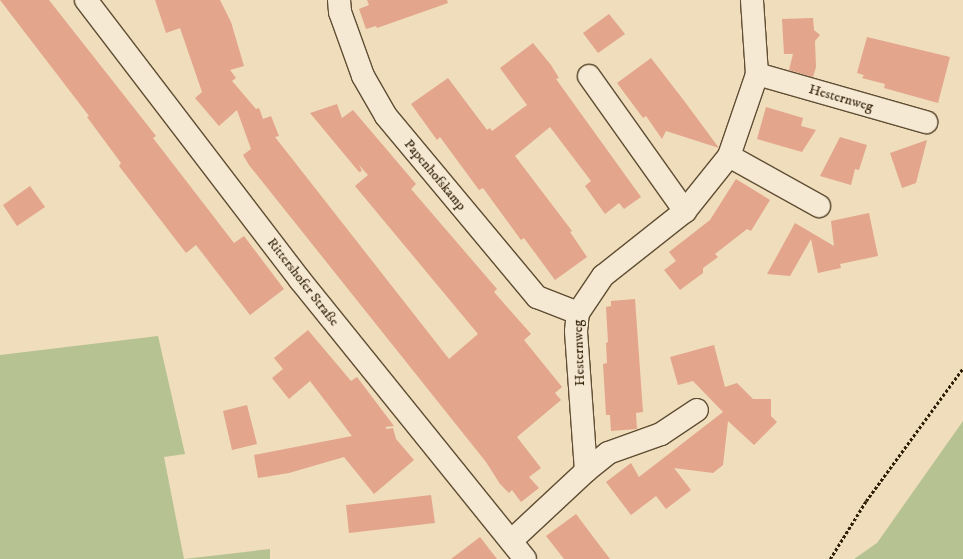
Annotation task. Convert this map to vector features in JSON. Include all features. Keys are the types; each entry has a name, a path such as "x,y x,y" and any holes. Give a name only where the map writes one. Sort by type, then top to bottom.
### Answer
{"street":[{"name":"Rittershofer Straße","path":"86,0 300,280 525,559"},
{"name":"Papenhofskamp","path":"339,0 340,12 363,76 386,116 537,297 578,313"},
{"name":"Hesternweg","path":"586,471 576,331 578,313 603,276 685,211 729,156 757,74 752,0"},
{"name":"Hesternweg","path":"757,74 926,122"},
{"path":"589,76 685,211"},
{"path":"729,156 819,206"},
{"path":"511,541 586,471 608,453 661,434 697,410"}],"path":[{"path":"830,559 866,501 963,368"}],"green space":[{"path":"158,336 185,454 164,457 184,559 0,559 0,355"},
{"path":"963,421 963,559 854,559 877,543"},
{"path":"270,549 270,559 184,559"}],"building":[{"path":"0,0 49,0 156,136 153,138 234,243 244,236 284,289 250,315 196,245 186,253 119,166 121,163 87,117 89,116"},
{"path":"155,0 220,0 231,22 244,66 230,70 236,78 232,81 256,109 259,108 263,119 271,116 279,136 275,137 449,359 478,334 355,186 368,175 359,165 362,171 359,172 310,113 337,104 342,118 353,110 416,184 411,189 497,289 494,292 531,334 524,340 562,387 555,393 561,400 517,437 541,468 529,477 539,488 521,502 512,490 509,493 500,484 486,462 249,165 243,155 251,149 237,110 219,126 195,98 202,92 180,28 166,33"},
{"path":"367,0 447,0 448,3 377,28 376,26 366,29 359,9 369,5"},
{"path":"609,14 625,34 598,53 583,33"},
{"path":"813,18 814,30 820,35 815,41 816,67 813,77 789,70 793,54 784,54 782,19"},
{"path":"867,37 950,57 938,103 884,88 885,84 862,78 864,75 857,73"},
{"path":"533,43 551,65 559,78 556,79 641,197 624,209 619,203 605,214 585,186 591,181 550,127 515,156 572,231 570,232 587,257 555,280 524,238 521,240 483,188 479,190 440,137 437,140 411,104 448,78 487,130 490,128 492,131 527,105 500,68"},
{"path":"651,58 719,148 666,131 662,139 646,116 643,118 617,83"},
{"path":"766,107 803,118 801,126 816,130 802,152 757,139"},
{"path":"840,137 867,145 859,170 855,169 851,185 820,176"},
{"path":"927,140 916,183 902,188 890,153"},
{"path":"736,179 770,200 751,231 747,229 715,254 718,257 703,268 703,273 680,290 664,270 676,261 669,252 710,220"},
{"path":"30,186 45,207 17,226 3,205"},
{"path":"869,213 878,256 840,264 841,268 818,273 811,239 790,276 767,274 795,223 834,246 831,221"},
{"path":"635,299 643,412 636,413 637,429 611,431 610,415 606,415 603,364 607,363 606,343 608,342 606,307 611,306 611,301"},
{"path":"308,330 351,381 357,377 394,426 385,427 387,429 393,428 396,439 414,460 374,494 344,457 289,473 258,478 254,455 352,436 310,381 289,399 272,378 283,369 274,358"},
{"path":"714,345 725,387 737,383 753,399 771,399 771,416 777,422 754,445 728,421 723,465 713,473 674,468 691,490 666,509 656,496 631,515 606,482 631,463 639,477 723,412 693,381 678,385 670,357"},
{"path":"247,405 257,444 232,450 223,411"},
{"path":"431,495 435,523 349,533 346,505"},
{"path":"576,514 610,559 564,559 546,536"},
{"path":"480,537 497,559 451,559"}]}
